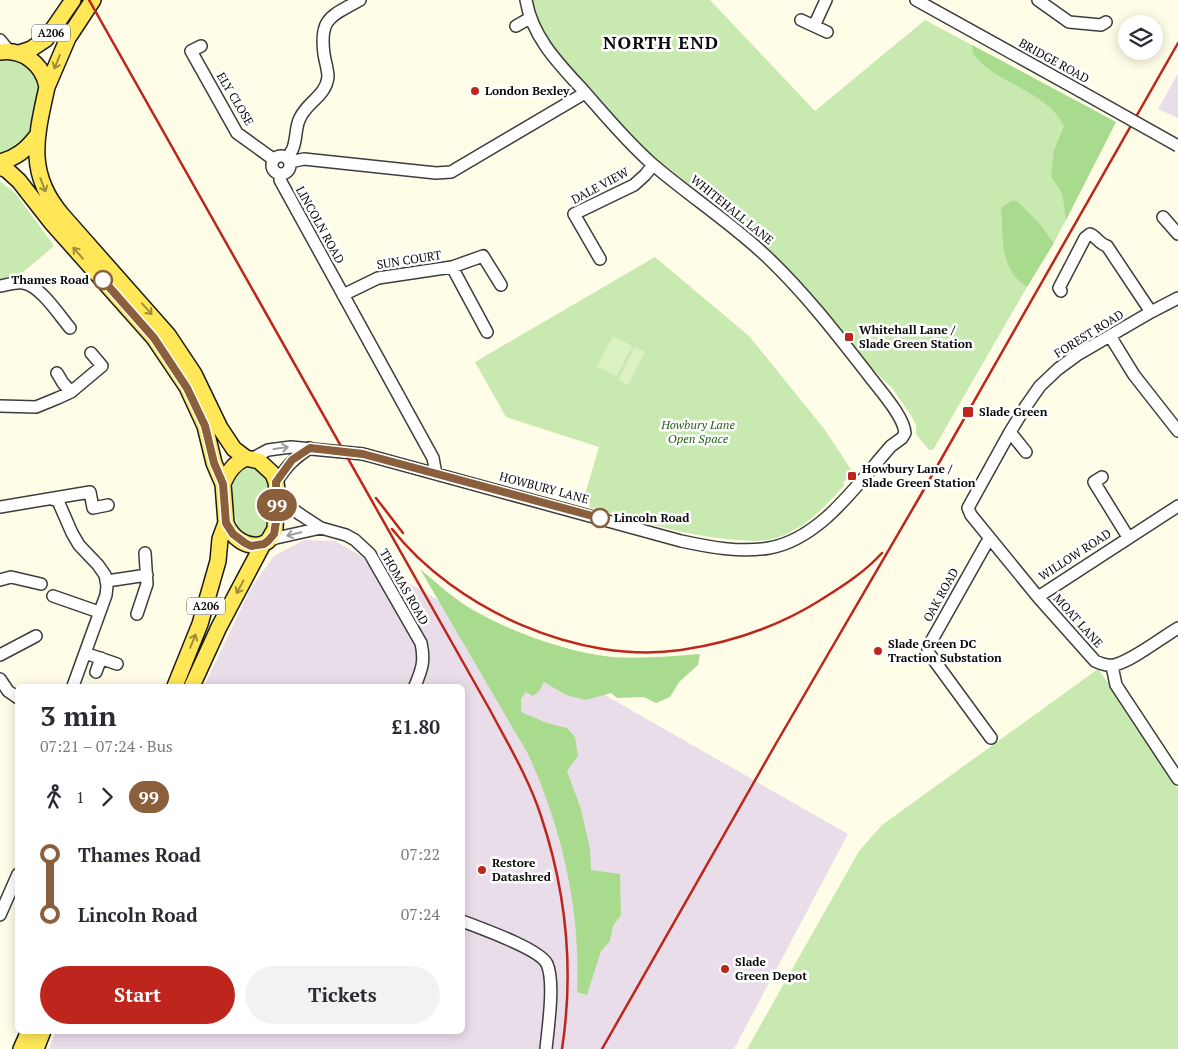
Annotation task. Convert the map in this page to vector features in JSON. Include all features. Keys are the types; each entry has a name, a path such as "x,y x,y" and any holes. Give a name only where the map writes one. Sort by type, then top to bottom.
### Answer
{"main road":[{"name":"A206","path":"7,49 31,49 46,39 73,0"},
{"name":"A206","path":"47,87 68,38 93,0"},
{"path":"0,167 7,170 19,181 51,222 154,338 187,388 205,426 214,463 223,484 228,529 238,540 251,546 266,543 275,529 277,487 273,474 267,467 237,452 223,433 194,374 168,335 48,197 38,167 36,137 47,87 43,76 32,60 7,49"},
{"path":"0,162 13,158 24,151 36,137"},
{"path":"223,484 230,470 249,458"},
{"name":"A206","path":"176,684 205,609 218,561 220,539 226,523"},
{"name":"A206","path":"193,684 219,627 266,543"},
{"path":"21,1049 28,1034"},
{"path":"36,1049 41,1034"}],"street":[{"path":"282,174 289,170 288,160 293,148 299,118 305,109 319,97 328,77 322,40 326,23 332,16 360,0"},
{"name":"WHITEHALL LANE","path":"526,0 534,29 556,60 632,146 764,254 813,304 903,422 905,433"},
{"path":"814,26 826,0"},
{"name":"BRIDGE ROAD","path":"916,0 1178,146"},
{"path":"1038,0 1070,22 1101,25 1106,22"},
{"path":"516,26 530,18"},
{"path":"801,20 827,32"},
{"name":"ELY CLOSE","path":"201,46 192,51 237,132 273,159"},
{"path":"273,159 278,156 288,160 304,159 436,173 450,172 585,93"},
{"name":"LINCOLN ROAD","path":"273,159 272,168 276,173 282,174 280,180 433,458 436,474"},
{"name":"DALE VIEW","path":"600,259 574,214 634,185 653,165"},
{"path":"1163,217 1178,234"},
{"path":"1061,291 1059,288 1084,238 1090,234 1095,236 1101,244 1107,246 1151,312"},
{"name":"SUN COURT","path":"343,295 378,278 452,267 484,256 501,285"},
{"name":"SUN COURT","path":"452,267 487,332"},
{"path":"0,286 20,282 31,285 40,291 70,328"},
{"name":"FOREST ROAD","path":"969,505 1026,406 1046,381 1077,355 1178,298"},
{"path":"1110,336 1134,375 1178,431"},
{"path":"0,406 36,407 72,392 102,366 91,353"},
{"path":"57,373 72,392"},
{"path":"1010,432 1026,452"},
{"name":"HOWBURY LANE","path":"249,458 268,450 291,447 363,454 681,541 717,548 768,548 790,542 828,516 905,433"},
{"path":"277,487 292,460 310,448"},
{"name":"WILLOW ROAD","path":"1094,482 1128,537"},
{"name":"THOMAS ROAD","path":"277,487 291,508 321,528 346,534 370,554 421,643 424,656 422,670 416,684"},
{"path":"0,506 90,492 92,508 108,505"},
{"path":"52,499 58,501 72,533 102,570 107,581 106,595 74,684"},
{"name":"MOAT LANE","path":"969,505 970,516 1038,597 1095,661 1112,666"},
{"name":"WILLOW ROAD","path":"1038,597 1178,506"},
{"name":"THOMAS ROAD","path":"266,543 276,538 321,528"},
{"name":"OAK ROAD","path":"990,539 928,647 928,652 991,738"},
{"path":"137,614 147,584 145,553"},
{"path":"107,581 147,575"},
{"path":"0,580 11,577 41,584"},
{"path":"53,596 99,612"},
{"path":"1178,628 1124,662 1112,666 1116,685 1178,779"},
{"path":"0,655 36,636"},
{"path":"85,653 116,664"},
{"path":"96,672 101,658"},
{"path":"0,679 8,691 15,696"},
{"path":"0,915 15,881"},
{"path":"0,885 11,890"},
{"path":"465,922 536,952 547,963 551,978 546,1049"}],"shaded area":[{"path":"1178,73 1178,118 1158,109"},
{"path":"304,540 335,541 848,834 734,1049 49,1049 55,1034 465,1034 465,684 205,684 251,588 274,556"}],"green space":[{"path":"530,0 710,0 815,111 925,20 1116,122 1054,243 1041,225 1011,201 1001,209 1004,253 1007,263 1011,272 1027,287 933,450 929,450 916,434 916,425 912,417 892,388 856,353 766,250 671,170 653,158 617,123 594,96 594,92 587,88 541,35"},
{"path":"972,45 1116,122 1066,220 1062,193 1051,176 1054,150 1064,126 1040,99 997,75 985,66 973,54"},
{"path":"0,58 15,60 27,65 35,74 39,89 29,135 22,146 0,156"},
{"path":"0,181 16,194 54,246 22,273 0,279"},
{"path":"1011,201 1017,201 1041,225 1054,243 1027,287 1011,272 1004,252 1001,208"},
{"name":"Howbury Lane Open Space","path":"655,257 749,336 825,430 852,471 843,483 844,486 821,509 805,523 786,534 762,541 719,538 663,527 589,507 590,503 583,501 599,447 506,417 475,362"},
{"path":"613,336 632,346 617,376 597,367"},
{"path":"635,347 645,352 628,385 618,380"},
{"path":"248,466 259,470 265,475 269,483 272,507 267,530 261,536 252,538 240,532 232,495 235,476 240,470"},
{"path":"420,569 454,597 475,611 507,627 559,646 577,651 623,658 700,654 698,665 679,682 670,697 656,703 644,697 617,698 611,693 586,700 566,695 544,682 540,690 533,696 526,692 521,699 521,712 547,723 567,728 575,737 578,756 567,771 581,809 590,849 591,870 620,874 621,915 613,926 610,941 601,951 587,995 577,992 576,931 567,870 560,840 540,782 528,754"},
{"path":"1098,669 1144,733 1161,764 1178,789 1178,1049 747,1049 859,851 882,825"}],"railway":[{"path":"89,0 518,762 541,816 550,844 562,902 567,961 566,1020 562,1049"},
{"path":"602,1049 1178,43"},
{"path":"376,498 403,533"},
{"path":"392,529 418,558 449,584 484,606 522,625 561,639 602,649 642,652 699,647 752,633 770,626 803,610 836,590 860,573 882,553"}],"bus line":[{"name":"99","path":"103,280 154,338 187,388 205,426 214,463 223,484 228,529 238,540 251,546 260,545 268,541 274,534 277,516 276,482 292,460 310,448 363,454 600,518"}],"place":[{"name":"London Bexley","path":"475,91"},
{"name":"Thames Road","path":"103,280"},
{"name":"Whitehall Lane / Slade Green Station","path":"849,337"},
{"name":"Slade Green","path":"968,412"},
{"name":"Howbury Lane / Slade Green Station","path":"852,476"},
{"name":"Lincoln Road","path":"600,518"},
{"name":"Slade Green DC Traction Substation","path":"878,651"},
{"name":"Restore Datashred","path":"482,870"},
{"name":"Slade Green Depot","path":"725,969"}],"district":[{"name":"NORTH END","path":"661,43"}]}
